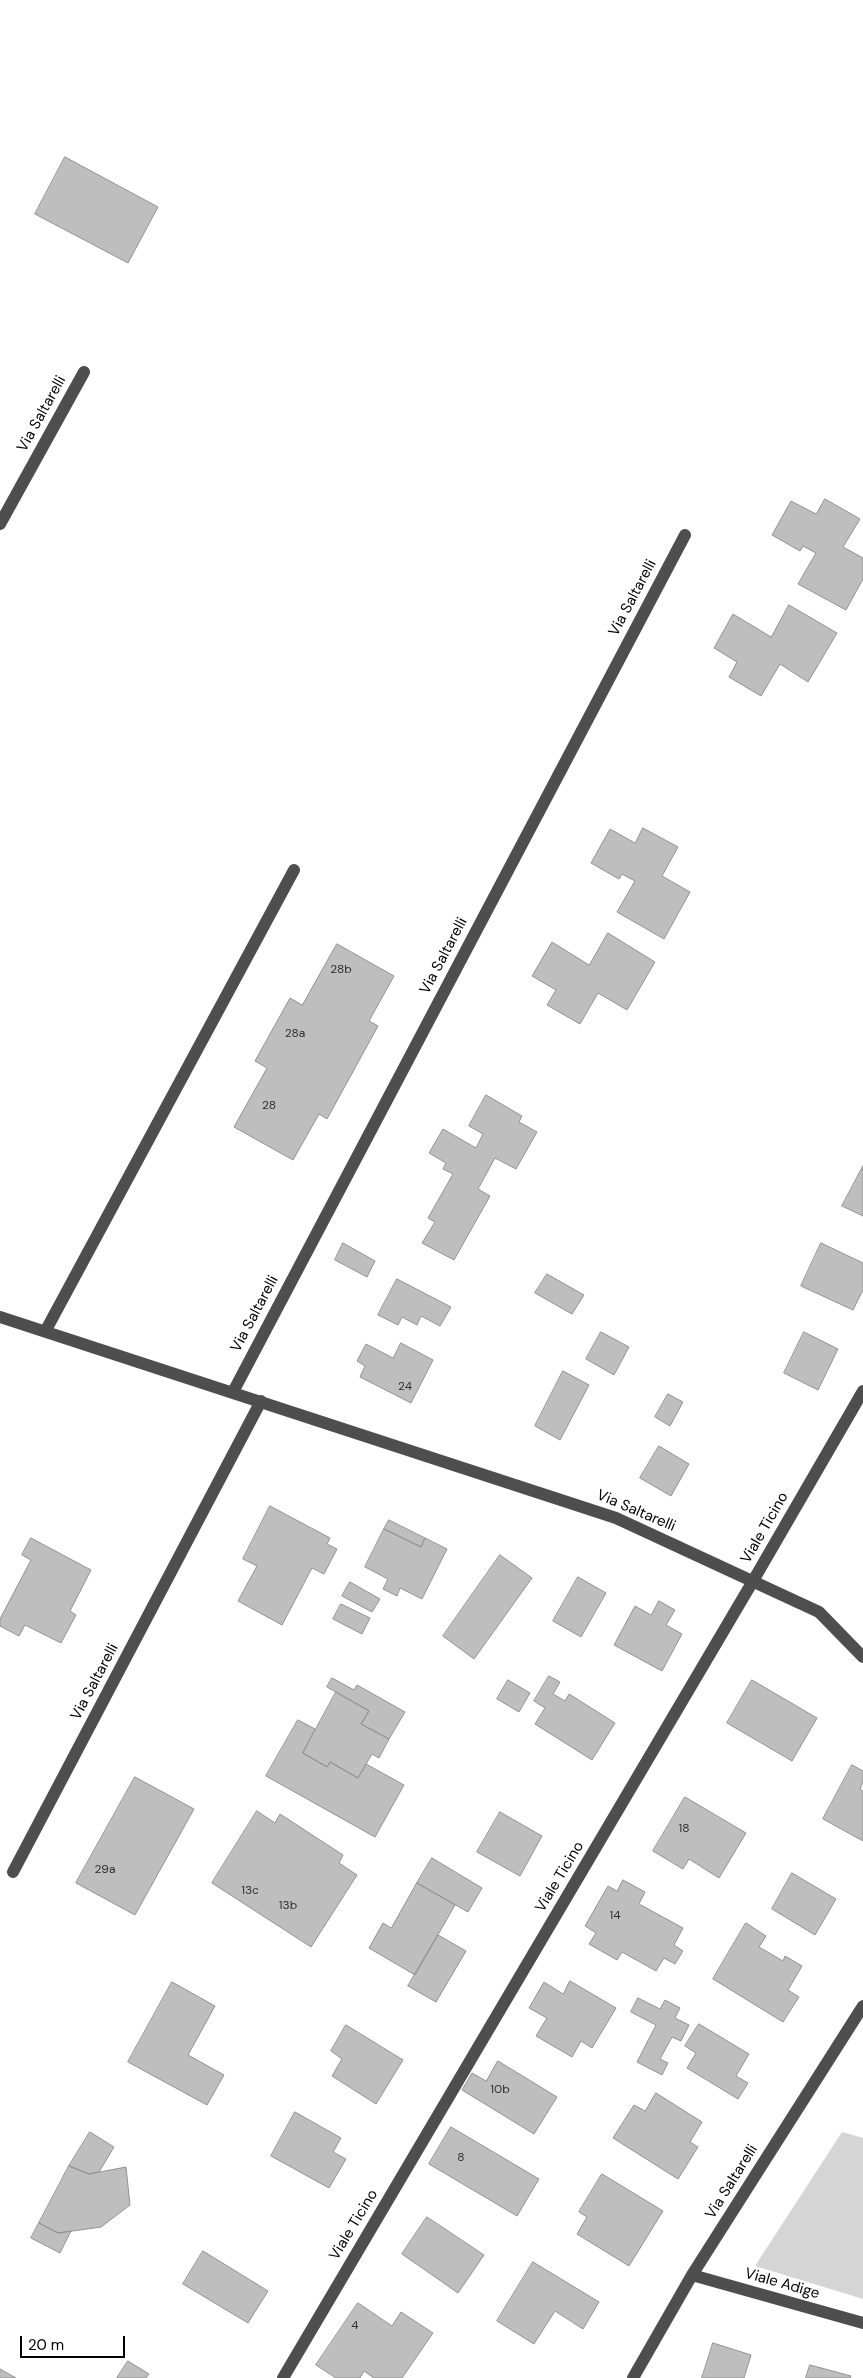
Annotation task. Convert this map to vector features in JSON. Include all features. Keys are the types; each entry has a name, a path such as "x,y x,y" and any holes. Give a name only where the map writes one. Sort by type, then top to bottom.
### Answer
{"street":[{"name":"Via Saltarelli","path":"0,524 84,372"},
{"name":"Via Saltarelli","path":"233,1392 685,535"},
{"path":"46,1330 294,870"},
{"name":"Via Saltarelli","path":"0,1316 616,1518 819,1612 863,1656"},
{"name":"Viale Ticino","path":"283,2378 753,1582 863,1391"},
{"name":"Via Saltarelli","path":"13,1872 261,1401"},
{"name":"Via Saltarelli","path":"633,2378 692,2275 863,2006"},
{"name":"Viale Adige","path":"692,2275 863,2323"}],"shaded area":[{"path":"842,2132 863,2138 863,2299 755,2266"}],"building":[{"path":"65,157 158,207 128,263 35,214"},
{"path":"825,499 860,519 843,547 863,558 863,579 846,610 798,584 816,553 803,546 800,551 772,535 791,501 816,514"},
{"path":"789,605 837,633 808,682 780,664 761,696 729,677 737,662 714,648 733,614 771,637"},
{"path":"643,828 678,847 662,876 690,892 664,939 617,912 635,881 622,874 619,879 591,863 610,829 635,843"},
{"path":"608,933 655,962 627,1010 598,993 580,1024 547,1005 556,990 532,976 552,942 589,965"},
{"path":"337,944 394,976 369,1021 378,1026 327,1119 319,1114 293,1160 234,1127 267,1068 255,1061 290,998 302,1005"},
{"path":"486,1095 522,1116 519,1122 537,1132 516,1169 495,1158 478,1189 490,1196 454,1260 422,1243 435,1222 428,1218 453,1174 443,1169 446,1163 429,1153 443,1129 476,1148 483,1134 469,1126"},
{"path":"863,1166 863,1216 842,1206"},
{"path":"343,1243 375,1261 367,1277 335,1260"},
{"path":"821,1243 863,1263 863,1290 853,1310 801,1286"},
{"path":"547,1274 584,1295 572,1314 535,1293"},
{"path":"397,1279 451,1307 440,1326 421,1316 417,1325 402,1317 398,1325 378,1315"},
{"path":"601,1332 629,1347 614,1375 586,1359"},
{"path":"804,1332 838,1349 818,1390 784,1373"},
{"path":"401,1343 433,1360 411,1403 360,1377 365,1366 357,1361 366,1344 393,1358"},
{"path":"563,1371 589,1385 560,1440 535,1426"},
{"path":"668,1394 683,1402 670,1426 655,1417"},
{"path":"659,1446 689,1464 671,1496 640,1478"},
{"path":"270,1506 330,1538 327,1544 337,1549 324,1574 312,1568 282,1625 238,1601 257,1566 243,1559"},
{"path":"389,1520 425,1538 421,1547 384,1529"},
{"path":"384,1529 421,1547 425,1538 447,1549 422,1599 400,1588 397,1596 383,1589 388,1579 365,1567"},
{"path":"31,1538 91,1570 70,1611 76,1615 61,1643 25,1625 19,1636 0,1626 0,1619 31,1560 22,1555"},
{"path":"500,1555 532,1578 474,1659 443,1636"},
{"path":"578,1577 606,1593 581,1637 553,1621"},
{"path":"350,1582 380,1599 372,1612 342,1596"},
{"path":"659,1601 675,1610 666,1625 682,1634 662,1671 614,1645 635,1606 651,1615"},
{"path":"341,1604 370,1618 362,1634 333,1619"},
{"path":"549,1676 560,1682 553,1694 565,1701 569,1694 615,1723 592,1760 535,1724 545,1708 534,1701"},
{"path":"332,1678 354,1690 357,1685 405,1712 389,1739 361,1724 369,1711 327,1687"},
{"path":"508,1680 530,1693 519,1712 497,1699"},
{"path":"752,1680 817,1718 792,1761 727,1723"},
{"path":"336,1692 369,1711 361,1724 389,1739 379,1758 372,1754 358,1778 330,1762 327,1767 303,1753"},
{"path":"298,1720 315,1729 303,1753 327,1767 330,1762 358,1778 366,1764 404,1785 375,1837 266,1776"},
{"path":"852,1765 863,1771 863,1782 860,1789 863,1791 863,1841 823,1819"},
{"path":"135,1777 194,1809 135,1915 76,1883"},
{"path":"685,1797 746,1833 719,1878 689,1859 683,1869 653,1851"},
{"path":"257,1811 275,1823 280,1814 343,1855 339,1863 357,1875 311,1947 212,1883"},
{"path":"500,1812 542,1836 520,1876 477,1852"},
{"path":"432,1858 482,1888 468,1912 417,1883"},
{"path":"792,1873 836,1899 815,1935 772,1909"},
{"path":"623,1880 645,1892 639,1904 683,1928 674,1945 683,1951 675,1964 664,1958 656,1971 622,1952 617,1960 589,1944 596,1933 585,1926 608,1886 617,1891"},
{"path":"417,1883 455,1905 415,1975 369,1948 383,1923 391,1928"},
{"path":"746,1923 766,1936 759,1947 783,1961 785,1956 802,1966 788,1990 799,1997 783,2022 713,1979"},
{"path":"438,1935 466,1951 436,2002 408,1986"},
{"path":"570,1981 616,2008 592,2048 581,2041 572,2057 536,2036 547,2018 529,2008 544,1982 563,1994"},
{"path":"172,1982 215,2006 188,2055 224,2075 207,2105 128,2062"},
{"path":"638,1998 660,2009 665,2000 680,2008 675,2018 689,2025 681,2041 672,2037 660,2059 668,2063 662,2075 637,2062 656,2025 631,2012"},
{"path":"699,2024 749,2054 736,2076 748,2083 738,2099 687,2068 696,2053 685,2046"},
{"path":"346,2025 403,2060 376,2104 332,2076 342,2059 331,2051"},
{"path":"498,2061 557,2097 534,2134 462,2090 472,2073 486,2081"},
{"path":"656,2093 702,2122 690,2142 698,2147 678,2179 613,2138 634,2105 645,2111"},
{"path":"295,2112 341,2138 333,2152 346,2159 329,2188 271,2156"},
{"path":"451,2127 539,2179 517,2216 429,2164"},
{"path":"90,2132 114,2147 99,2172 89,2174 69,2166"},
{"path":"69,2166 89,2174 126,2167 130,2205 101,2227 58,2233 39,2223"},
{"path":"602,2174 663,2211 629,2266 577,2234 587,2217 579,2212"},
{"path":"427,2217 484,2255 458,2293 402,2254"},
{"path":"39,2223 58,2233 71,2231 60,2253 31,2238"},
{"path":"203,2251 268,2291 248,2323 183,2284"},
{"path":"533,2262 599,2302 583,2329 555,2311 534,2344 497,2321"},
{"path":"358,2303 392,2326 401,2312 433,2333 402,2378 374,2378 364,2371 360,2378 336,2378 316,2365"},
{"path":"713,2343 751,2355 744,2378 702,2378"},
{"path":"128,2361 149,2374 146,2378 117,2378"},
{"path":"810,2365 851,2376 850,2378 806,2378"},
{"path":"0,2369 16,2378 0,2378"}]}
